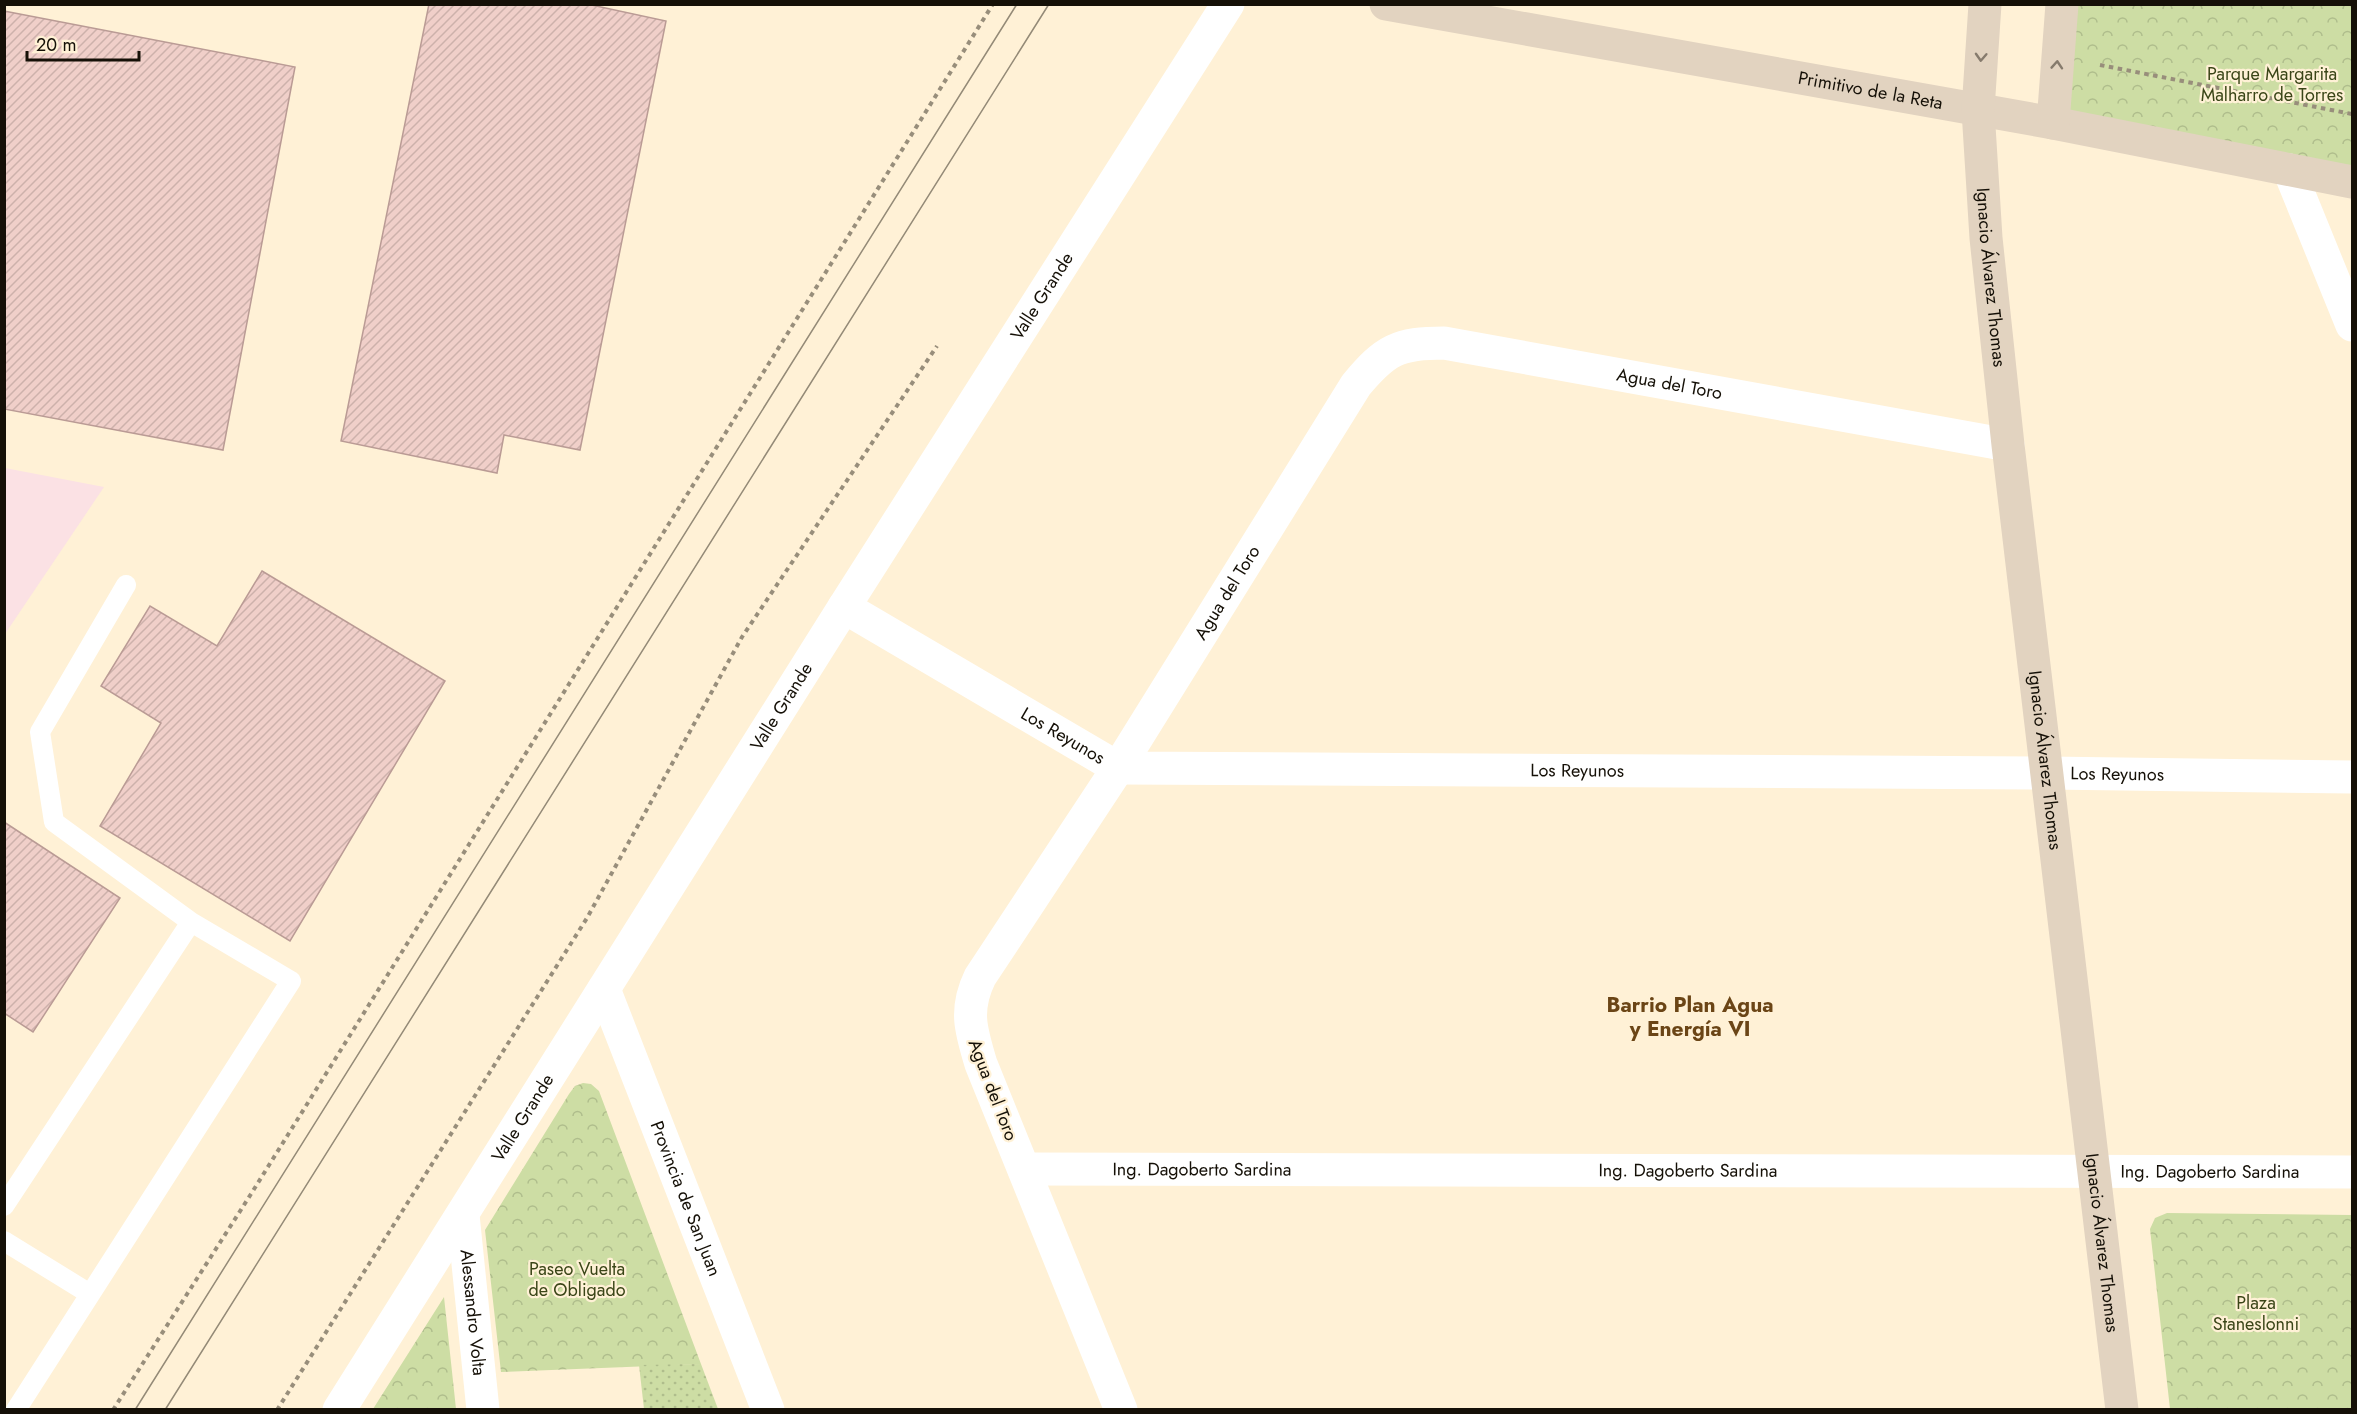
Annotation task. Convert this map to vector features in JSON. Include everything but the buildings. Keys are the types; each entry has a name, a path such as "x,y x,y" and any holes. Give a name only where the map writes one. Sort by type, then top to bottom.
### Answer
{"street":[{"name":"Valle Grande","path":"339,1410 844,607 1228,4"},
{"name":"Primitivo de la Reta","path":"1386,4 2053,123 2352,182"},
{"name":"Ignacio Álvarez Thomas","path":"1984,4 1978,111 1986,237 2007,445 2048,773 2122,1410"},
{"path":"2053,123 2062,4"},
{"path":"2289,170 2352,325"},
{"name":"Agua del Toro","path":"1121,1410 981,1064 971,1032 969,1009 973,991 1118,768 1356,385 1374,363 1395,350 1415,343 1444,343 2007,445"},
{"name":"Los Reyunos","path":"844,607 1118,768 2352,777"},
{"name":"Provincia de San Juan","path":"604,989 768,1410"},
{"name":"Ing. Dagoberto Sardina","path":"1024,1169 2352,1172"},
{"name":"Alessandro Volta","path":"463,1215 483,1410"}],"lane":[{"path":"16,1410 291,981 191,922 54,822 40,732 126,585"},
{"path":"4,1206 191,922"},
{"path":"4,1241 90,1294"}],"path":[{"path":"113,1410 251,1194 993,4"},
{"path":"2100,65 2352,114"},
{"path":"277,1410 587,918 742,637 937,346"}],"shaded area":[{"path":"4,468 104,487 5,634"}],"green space":[{"name":"Parque Margarita Malharro de Torres","path":"2062,5 2352,5 2352,181 2053,123"},
{"name":"Paseo Vuelta de Obligado","path":"583,1083 591,1084 599,1091 701,1364 501,1372 485,1230 569,1094 575,1086"},
{"name":"Plaza Staneslonni","path":"2167,1213 2352,1215 2352,1409 2170,1409 2150,1229 2155,1218"},
{"path":"444,1297 456,1409 373,1409"},
{"path":"701,1364 718,1409 644,1409 639,1365"}],"tram line":[{"path":"135,1410 1017,4"},
{"path":"165,1410 1049,4"}],"district":[{"name":"Barrio Plan Agua y Energía VI","path":"1690,1017"}]}
